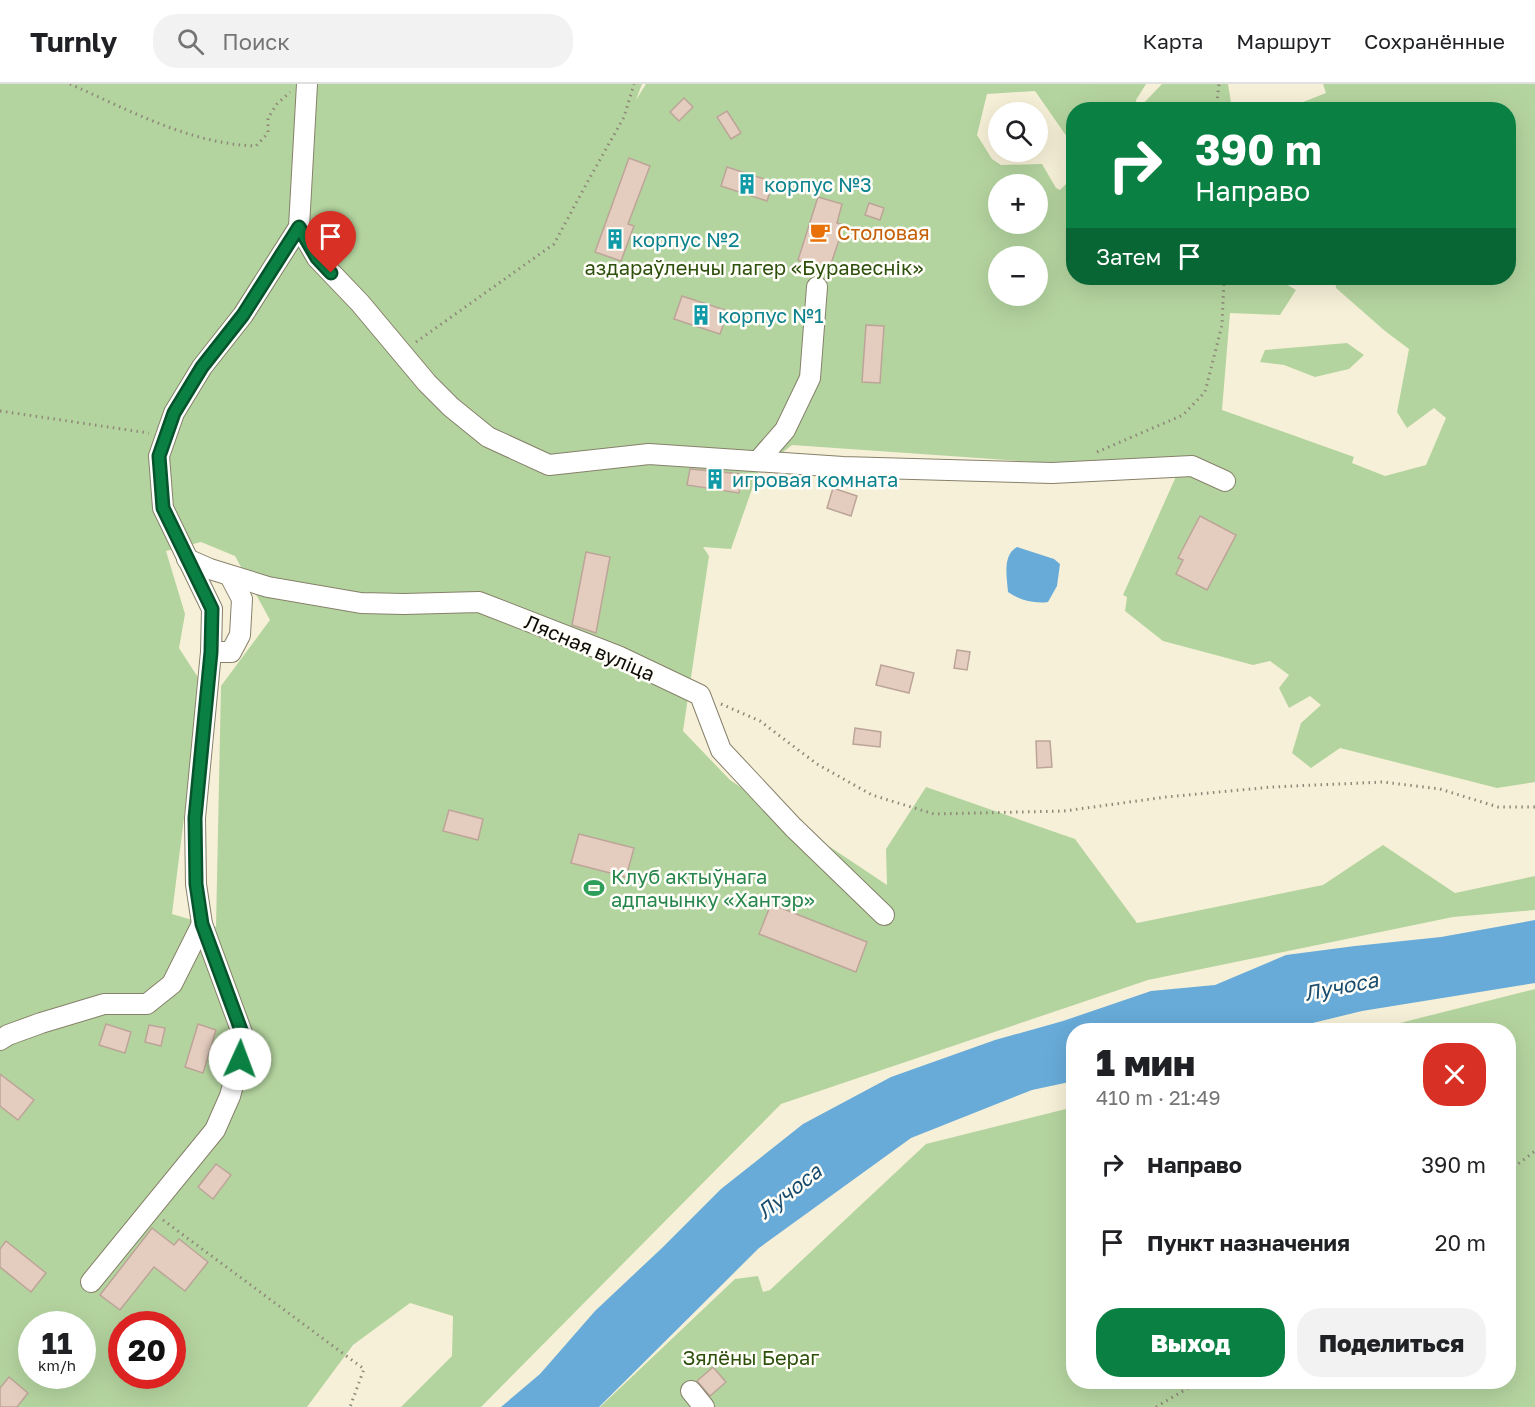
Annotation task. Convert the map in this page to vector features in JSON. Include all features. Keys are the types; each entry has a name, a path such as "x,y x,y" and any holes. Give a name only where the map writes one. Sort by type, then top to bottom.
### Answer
{"street":[{"path":"299,87 299,227 317,258 360,303 435,391 488,436 549,465 649,454 843,467 1052,473 1192,466 1225,481"},
{"path":"92,1282 215,1130 230,1096 245,1041 202,924 196,884 195,818 211,652 212,609 163,508 159,456 174,413 202,367 243,315 299,227"},
{"path":"758,461 785,430 810,378 817,287"},
{"path":"187,559 230,576 243,598 240,635 231,652 211,652"},
{"name":"Лясная вуліца","path":"230,576 268,587 361,603 479,602 618,656 700,695"},
{"path":"700,695 721,750 793,826 884,915"},
{"path":"0,1040 41,1023 104,1004 147,1004 172,984 202,924"},
{"path":"691,1391 704,1407"}],"path":[{"path":"70,84 174,130 237,146 256,146 267,133 268,118 277,104 299,87"},
{"path":"401,353 554,244 624,117 634,84"},
{"path":"1217,102 1219,84"},
{"path":"1092,455 1183,415 1205,392 1222,325 1224,285"},
{"path":"0,411 166,436"},
{"path":"700,695 760,721 817,764 872,795 934,814 1064,810 1260,788 1383,782 1440,789 1498,807 1535,807"},
{"path":"1516,1166 1535,1152"},
{"path":"150,1210 364,1369 350,1407"},
{"path":"1156,1407 1186,1389"}],"green space":[{"name":"аздараўленчы лагер «Буравеснік»","path":"0,84 642,84 636,100 646,84 1146,84 1136,102 1066,102 1066,136 1048,110 1048,102 1043,102 1035,91 987,94 977,135 988,153 988,162 996,162 1001,165 1042,164 1048,174 988,174 988,234 1048,234 1048,174 1056,188 1060,190 1066,184 1066,285 1288,285 1296,290 1280,315 1230,313 1222,410 1354,457 1352,463 1385,476 1426,465 1446,418 1434,408 1407,428 1397,412 1409,349 1385,331 1336,288 1336,285 1516,285 1516,102 1303,102 1326,93 1323,84 1535,84 1535,782 1497,788 1340,748 1311,768 1292,753 1301,723 1321,705 1310,696 1289,708 1279,688 1289,675 1270,661 1253,665 1163,641 1125,611 1127,597 1123,595 1178,472 792,445 758,472 731,549 703,547 709,556 683,731 730,780 887,885 886,849 926,787 1075,839 1137,923 1323,885 1383,845 1455,893 1535,876 1535,910 1453,917 1148,980 781,1104 481,1407 401,1407 452,1356 453,1316 410,1303 353,1345 307,1407 0,1407","holes":["201,542 235,556 270,620 221,686 216,927 172,914 201,682 179,648 185,614 166,551"]},
{"path":"1162,84 1228,84 1231,102 1145,102"},
{"path":"1347,343 1364,355 1349,369 1315,377 1284,365 1260,362 1265,350"},
{"name":"Зялёны Бераг","path":"1535,989 1535,1407 600,1407 735,1279 758,1276 763,1292 770,1290 926,1144 1066,1109 1066,1389 1516,1389 1516,1023 1400,1023"}],"water":[{"path":"1017,547 1054,559 1060,564 1057,586 1048,602 1027,601 1008,592 1007,561 1009,555"},
{"name":"Лучоса","path":"1535,920 1535,983 1362,1011 1313,1023 1066,1023 1066,1083 1032,1090 911,1138 759,1248 599,1407 501,1407 540,1374 595,1311 721,1189 803,1124 891,1077 995,1040 1063,1021 1151,991 1215,985 1286,955 1441,937"}],"building":[{"path":"684,98 693,107 679,121 670,112"},
{"path":"727,111 741,133 731,139 717,117"},
{"path":"629,158 650,166 628,224 634,226 621,261 595,252"},
{"name":"корпус №3","path":"727,167 773,182 767,201 721,186"},
{"path":"818,197 842,204 837,223 844,225 829,270 798,260"},
{"path":"869,203 884,208 880,220 865,215"},
{"name":"корпус №1","path":"682,296 728,311 720,334 674,319"},
{"path":"866,325 884,326 880,383 862,382"},
{"name":"игровая комната","path":"690,469 742,474 739,493 687,485"},
{"path":"833,488 857,496 851,516 827,508"},
{"path":"1200,516 1236,535 1207,590 1176,574 1183,560 1178,558"},
{"path":"586,552 610,557 596,633 572,625"},
{"path":"957,650 970,652 967,670 954,668"},
{"path":"881,665 914,673 909,693 876,685"},
{"path":"855,728 881,732 880,747 853,744"},
{"path":"1036,741 1050,741 1052,767 1037,768"},
{"path":"449,810 483,819 478,840 443,831"},
{"path":"579,834 634,848 626,877 571,863"},
{"path":"771,904 867,942 856,972 759,934"},
{"path":"106,1024 131,1032 125,1053 99,1045"},
{"path":"198,1024 216,1030 203,1073 185,1067"},
{"path":"149,1025 165,1028 161,1046 145,1042"},
{"path":"0,1074 34,1100 18,1120 0,1106"},
{"path":"216,1164 231,1175 213,1199 198,1187"},
{"path":"152,1228 174,1245 179,1239 208,1262 185,1291 154,1267 120,1310 100,1295"},
{"path":"6,1241 46,1273 31,1292 0,1267 0,1249"},
{"path":"713,1367 726,1382 710,1396 697,1381"},
{"path":"9,1377 18,1385 18,1389 23,1389 28,1393 17,1407 0,1407 0,1388"}],"place":[{"name":"корпус №3","path":"747,184"},
{"name":"Столовая","path":"820,232"},
{"name":"корпус №2","path":"615,239"},
{"name":"корпус №1","path":"701,315"},
{"name":"игровая комната","path":"715,479"},
{"name":"Клуб актыўнага адпачынку «Хантэр»","path":"594,888"}],"route":[{"path":"240,1059 245,1041 202,924 196,884 195,818 211,652 212,609 163,508 159,456 174,413 202,367 243,315 299,227 317,258 331,273"}]}
